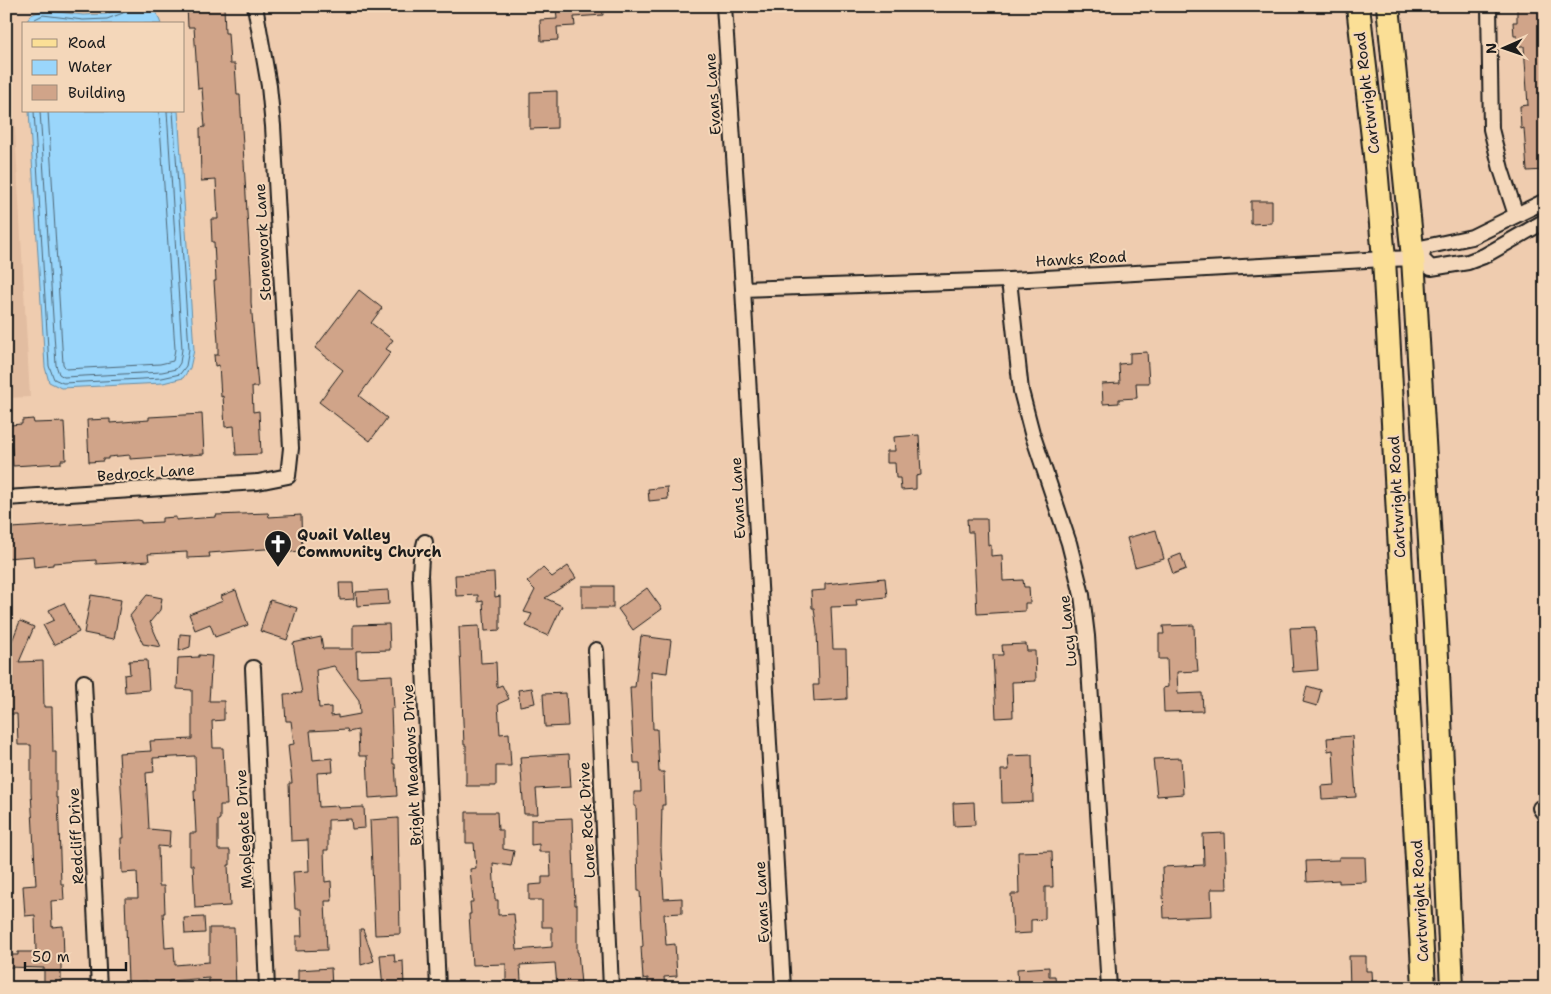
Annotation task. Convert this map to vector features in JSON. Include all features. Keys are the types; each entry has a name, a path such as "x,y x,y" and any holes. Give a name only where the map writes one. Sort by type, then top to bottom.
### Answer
{"main road":[{"name":"Cartwright Road","path":"1358,6 1375,156 1384,258 1424,988"},
{"name":"Cartwright Road","path":"1388,6 1417,258 1452,988"},
{"path":"1408,678 1438,674"}],"street":[{"name":"Stonework Lane","path":"255,6 269,86 273,126 291,448 288,476"},
{"name":"Evans Lane","path":"724,6 743,289 783,988"},
{"path":"1489,6 1491,129 1516,215"},
{"path":"1417,258 1425,247 1472,237 1545,201"},
{"name":"Hawks Road","path":"743,289 1009,280 1384,258 1417,258 1431,268 1468,262 1484,256 1545,221"},
{"name":"Lucy Lane","path":"1009,280 1021,391 1034,442 1069,543 1082,595 1087,636 1109,988"},
{"name":"Bedrock Lane","path":"6,498 258,482 288,476"},
{"name":"Bright Meadows Drive","path":"425,542 421,558 420,575 438,988"},
{"name":"Lone Rock Drive","path":"596,650 611,988"},
{"name":"Maplegate Drive","path":"253,668 267,988"},
{"name":"Redcliff Drive","path":"84,682 99,988"}],"shaded area":[{"path":"6,6 8,6 30,397 6,398"}],"water":[{"path":"127,6 154,6 160,22 26,22 31,15 43,10 83,15 106,14"},
{"path":"29,112 178,112 194,350 190,368 183,378 163,383 61,388 49,382 45,367"}],"building":[{"path":"187,6 224,6 225,33 228,33 230,64 235,64 237,95 240,95 251,302 258,387 252,387 253,412 259,411 261,454 236,455 234,426 225,427 219,365 215,366 214,355 218,355 218,343 214,281 216,281 214,242 212,242 211,219 218,219 216,180 201,181 200,128 205,127 202,88 198,89 194,27 188,27"},
{"path":"556,6 602,6 603,15 574,17 575,26 557,27 558,40 541,41 540,20 557,19"},
{"path":"1517,6 1545,6 1545,170 1527,171 1524,128 1521,129 1520,106 1528,105 1524,46 1518,46 1517,36 1514,36 1513,22 1517,22"},
{"path":"557,91 557,128 530,129 530,92"},
{"path":"1251,201 1272,201 1272,223 1251,224"},
{"path":"359,290 382,308 371,323 393,340 386,349 391,352 359,396 387,418 370,441 319,402 343,370 315,348"},
{"path":"1147,352 1149,383 1136,383 1137,398 1119,399 1119,403 1103,404 1102,384 1120,383 1119,364 1130,363 1130,353"},
{"path":"202,414 204,454 130,459 130,455 108,457 108,459 103,459 103,461 89,462 87,420 110,419 110,423 149,420 149,417"},
{"path":"33,419 34,423 64,422 66,460 61,460 61,463 13,466 10,425 22,424 22,420"},
{"path":"919,435 921,475 916,476 916,489 901,490 900,478 896,478 895,463 887,463 887,451 895,451 894,437"},
{"path":"667,487 668,499 649,501 648,489"},
{"path":"268,513 269,517 301,515 302,551 280,553 279,548 209,553 210,557 187,558 187,552 148,554 149,561 96,564 96,560 53,563 53,565 34,567 33,556 6,558 6,530 12,530 12,528 137,520 141,521 141,523 162,522 162,518 176,517 176,520 216,517 216,515"},
{"path":"967,519 987,519 988,546 991,545 991,556 1002,555 1003,581 1023,580 1024,587 1029,587 1030,603 1025,603 1025,611 977,614 973,532 968,532"},
{"path":"1156,530 1164,559 1135,567 1127,538"},
{"path":"1181,554 1186,569 1173,574 1168,559"},
{"path":"568,566 576,578 545,598 562,606 548,636 526,626 532,614 524,612 535,590 527,582 543,568 552,577"},
{"path":"494,573 495,597 500,596 500,630 485,631 483,601 478,602 478,595 456,596 455,575"},
{"path":"885,578 887,597 856,600 857,606 831,607 833,649 846,649 847,699 814,701 813,685 819,685 817,631 814,608 812,608 811,591 825,590 825,584"},
{"path":"339,583 353,583 354,599 340,600"},
{"path":"582,586 613,586 613,608 582,608"},
{"path":"647,588 662,609 633,630 618,609"},
{"path":"236,590 248,625 215,637 210,624 195,630 189,614 223,601 221,596"},
{"path":"388,590 389,604 357,606 356,592"},
{"path":"91,595 121,600 114,639 84,633"},
{"path":"147,595 162,598 160,610 150,622 161,647 143,644 130,616"},
{"path":"270,600 297,608 287,640 260,631"},
{"path":"64,603 79,632 54,645 43,625 54,620 49,610"},
{"path":"20,621 34,627 19,662 43,661 44,707 52,707 53,752 56,752 56,798 58,798 61,884 63,884 64,900 51,901 52,927 63,926 64,959 61,959 61,988 44,988 44,968 6,967 6,955 18,955 18,952 36,952 35,915 25,916 23,886 36,885 31,792 31,745 18,745 17,714 6,714 6,698 12,698 10,641 12,641"},
{"path":"389,624 390,650 356,651 357,677 392,675 394,708 391,708 393,764 395,764 397,796 369,798 367,756 359,756 358,730 348,732 347,729 310,731 313,760 332,758 333,772 317,773 319,807 364,807 365,828 352,829 351,819 328,820 328,850 324,850 325,882 331,881 332,901 325,901 327,950 296,951 296,936 302,936 301,909 295,909 293,872 309,871 308,840 291,841 289,783 292,783 288,745 294,744 291,721 286,721 284,694 302,693 293,643 321,637 323,649 353,649 353,625","holes":["334,666 359,700 360,714 338,718 338,715 331,716 331,707 319,708 316,670"]},
{"path":"1194,625 1195,659 1197,659 1198,671 1177,672 1178,694 1202,693 1203,711 1164,712 1163,688 1168,687 1167,659 1159,659 1159,634 1164,634 1163,626"},
{"path":"479,626 481,663 496,662 497,687 502,685 509,699 498,704 500,734 509,733 511,766 496,766 496,786 466,786 466,745 464,745 459,627"},
{"path":"1315,627 1318,670 1293,672 1290,628"},
{"path":"180,634 191,635 190,647 179,651"},
{"path":"641,636 671,640 667,673 651,671 653,729 657,729 659,772 664,772 665,805 662,805 661,849 664,899 682,898 682,913 664,914 666,945 675,944 677,976 664,977 665,988 648,988 648,978 643,979 636,806 634,806 634,792 641,792 640,763 634,763 630,687 635,687"},
{"path":"1026,644 1027,651 1035,651 1036,681 1012,682 1013,717 996,718 993,655 1003,655 1002,645"},
{"path":"199,655 212,656 209,701 224,701 224,720 212,721 213,748 223,748 227,805 220,805 218,850 230,850 230,865 228,865 230,906 195,908 193,865 190,865 190,833 196,833 195,756 153,758 154,772 146,773 149,829 170,831 169,847 158,846 159,886 164,886 165,948 174,947 175,965 209,962 209,928 234,928 236,988 209,988 209,978 169,981 169,988 148,988 147,981 128,982 125,898 138,898 137,872 122,873 121,838 124,838 119,753 151,751 150,741 192,739 192,690 177,689 178,658 199,657"},
{"path":"147,660 149,690 125,692 124,675 130,674 129,661"},
{"path":"1307,686 1321,690 1317,706 1303,702"},
{"path":"532,688 535,703 520,706 518,690"},
{"path":"566,693 568,726 545,727 543,694"},
{"path":"1352,736 1356,797 1322,799 1321,786 1335,785 1333,750 1328,751 1327,738"},
{"path":"569,754 571,787 536,789 538,814 524,814 520,757"},
{"path":"1032,755 1033,802 1002,803 1001,770 1009,770 1008,756"},
{"path":"1181,758 1183,794 1157,796 1153,759"},
{"path":"974,802 975,825 954,826 953,803"},
{"path":"466,812 497,812 498,830 503,830 503,849 514,851 511,866 493,863 495,900 498,900 498,915 514,914 517,950 552,947 552,927 542,927 542,900 529,900 529,885 542,884 542,877 551,877 550,852 539,852 539,844 531,845 531,820 572,818 575,905 577,905 577,952 581,984 557,986 555,963 520,965 521,981 506,982 506,964 472,965 469,914 471,914 470,902 473,902 470,869 476,868 474,843 466,843"},
{"path":"398,818 400,934 375,935 370,820"},
{"path":"1225,833 1227,889 1211,889 1212,916 1164,918 1162,867 1204,865 1203,834"},
{"path":"1052,851 1053,887 1045,887 1045,919 1031,920 1031,933 1013,934 1011,894 1019,894 1018,852"},
{"path":"1339,857 1365,857 1366,882 1339,883 1339,880 1307,882 1306,861 1339,860"},
{"path":"204,917 205,933 185,934 184,918"},
{"path":"360,929 363,929 374,961 361,965"},
{"path":"394,954 395,962 403,961 404,987 383,988 380,955"},
{"path":"1349,956 1366,956 1366,971 1372,971 1373,988 1350,988"},
{"path":"1049,967 1049,976 1055,976 1056,988 1018,988 1017,969"},
{"path":"331,968 332,988 300,988 300,984 298,985 298,970"}],"place":[{"name":"Quail Valley Community Church","path":"278,568"}]}
